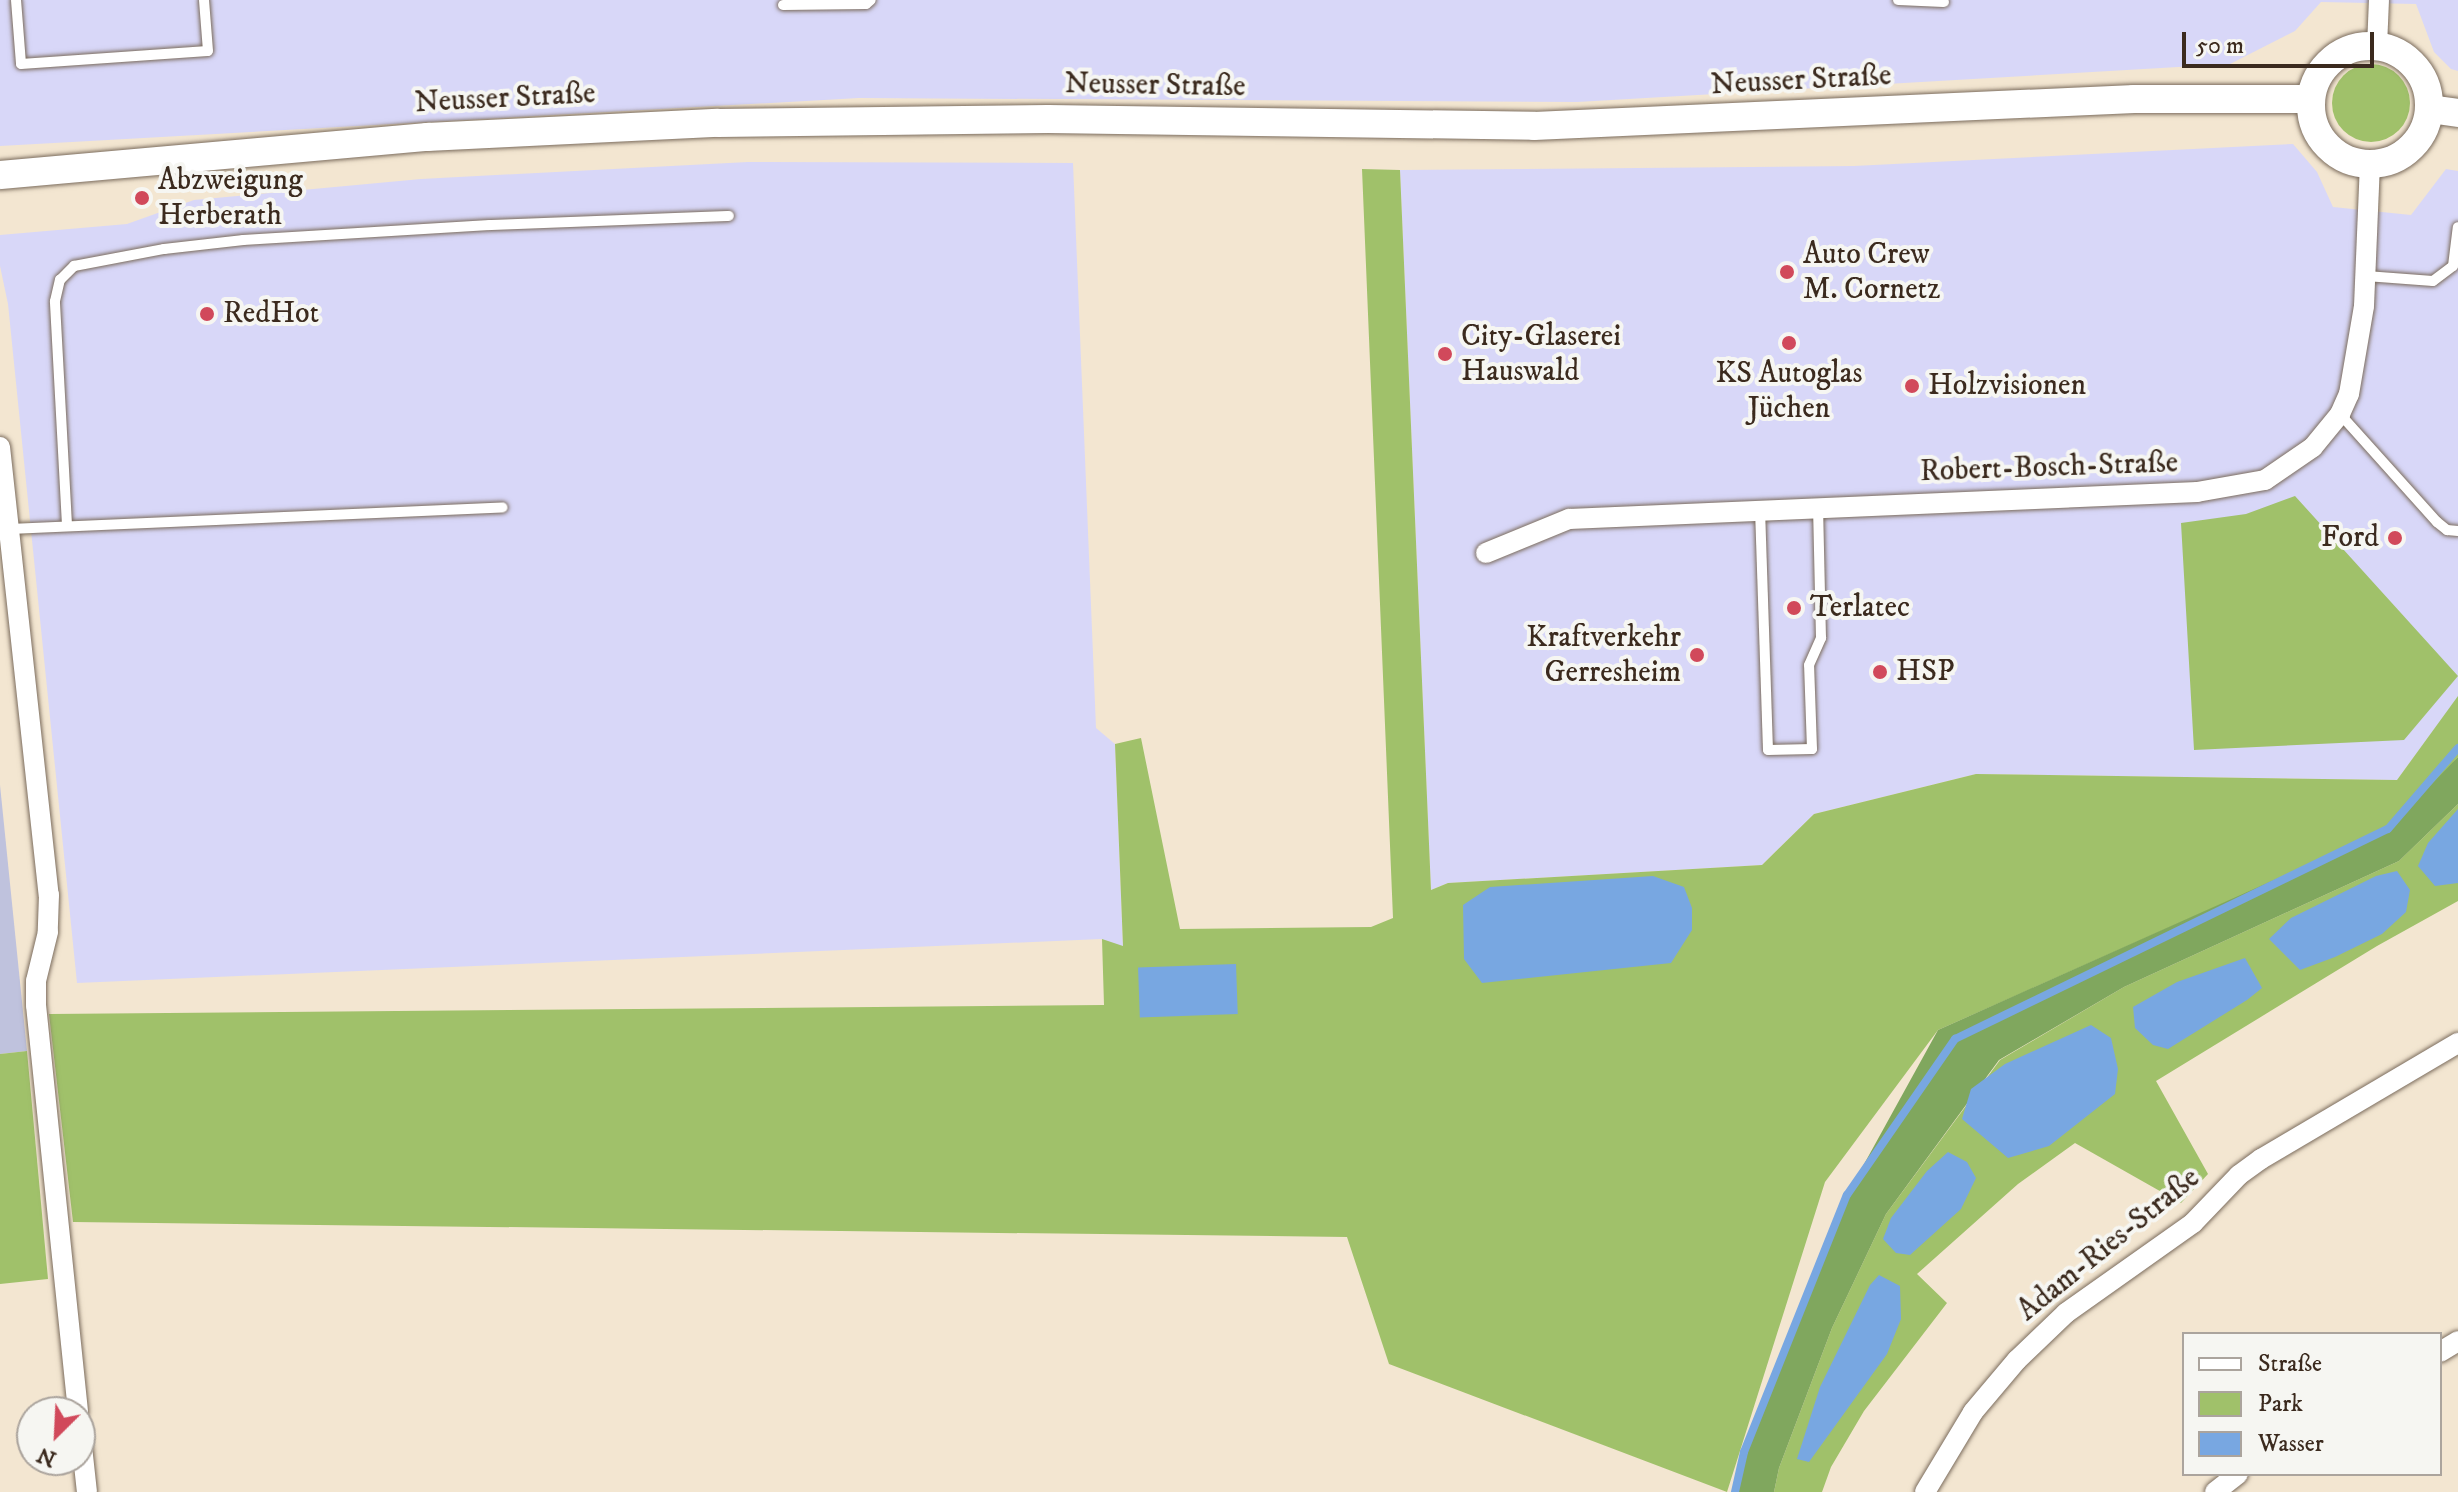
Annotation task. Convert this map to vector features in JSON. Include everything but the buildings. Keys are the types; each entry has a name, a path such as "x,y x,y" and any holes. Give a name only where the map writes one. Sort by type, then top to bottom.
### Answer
{"main road":[{"path":"2356,47 2377,47 2406,57 2418,70 2426,85 2430,109 2419,138 2406,152 2389,161 2370,164 2346,158 2326,144 2312,115 2311,99 2316,81 2332,59 2356,47"},
{"name":"Neusser Straße","path":"0,175 427,137 718,123 1048,119 1534,126 2149,99 2311,99"},
{"path":"2430,109 2458,113"}],"street":[{"path":"2377,47 2379,0"},
{"name":"Robert-Bosch-Straße","path":"1486,553 1569,519 2197,492 2241,487 2265,480 2302,458 2340,414 2355,372 2366,276 2370,164"},
{"path":"0,447 49,895 48,932 38,973 39,1034 76,1396"},
{"name":"Adam-Ries-Straße","path":"1925,1492 1973,1412 2017,1360 2066,1313 2193,1223 2239,1175 2261,1159 2458,1043"},
{"path":"2215,1492 2235,1476"}],"lane":[{"path":"23,0 16,0 21,64 208,51 204,0"},
{"path":"783,5 866,4 871,0"},
{"path":"1898,0 1944,2"},
{"path":"67,525 55,301 60,280 74,266 164,249 257,239 490,225 729,216"},
{"path":"2366,276 2433,281 2453,266 2458,227"},
{"path":"2340,414 2437,522 2447,530 2458,531"},
{"path":"1760,509 1768,750 1812,749 1809,665 1821,638 1818,506"},
{"path":"9,529 503,507"}],"shaded area":[{"path":"0,0 2458,0 2458,71 2451,69 2434,52 2416,4 2321,2 2295,31 2230,64 1577,102 859,98 0,146"},
{"path":"2293,144 2317,172 2333,207 2411,215 2446,169 2458,171 2458,697 2397,780 1976,774 1814,814 1762,865 1448,883 1431,890 1400,170 1854,166"},
{"path":"748,162 1073,163 1096,728 1115,744 1123,947 1101,939 77,983 8,304 0,266 0,235 127,224 194,200 421,179"},
{"path":"0,785 27,1051 0,1054"}],"green space":[{"path":"2371,64 2386,67 2403,81 2410,103 2407,118 2393,135 2371,142 2356,139 2339,125 2332,103 2335,88 2349,71"},
{"path":"1362,169 1400,170 1431,890 1448,883 1762,865 1814,814 1976,774 2397,780 2458,696 2458,757 2398,826 1938,1030 1825,1182 1727,1492 1389,1364 1347,1237 73,1222 49,1014 1104,1005 1102,939 1123,946 1115,744 1141,738 1180,929 1371,927 1393,918"},
{"path":"2295,496 2458,676 2404,740 2194,750 2181,523 2246,514"},
{"path":"2458,757 2458,804 2399,861 2124,987 1999,1060 1886,1214 1832,1328 1779,1468 1774,1492 1735,1492 1744,1452 1847,1195 1938,1030 2388,829"},
{"path":"2458,804 2458,901 2377,946 2156,1081 2208,1174 2181,1203 2075,1143 2018,1184 1917,1274 1947,1303 1864,1411 1831,1467 1822,1492 1774,1492 1779,1468 1832,1328 1886,1214 2000,1060 2124,987 2399,861"},
{"path":"27,1051 48,1279 0,1284 0,1054"}],"water":[{"path":"2458,809 2458,883 2435,886 2418,866 2428,843"},
{"path":"2397,871 2410,890 2406,912 2382,934 2300,970 2269,939 2291,918 2376,876"},
{"path":"1653,876 1684,887 1692,908 1692,930 1671,963 1482,983 1464,959 1463,905 1490,887"},
{"path":"2245,958 2262,988 2247,1000 2168,1049 2153,1045 2135,1028 2133,1007 2177,982"},
{"path":"1236,964 1238,1014 1140,1017 1138,967"},
{"path":"2091,1025 2111,1038 2118,1069 2115,1094 2049,1146 2008,1158 1962,1119 1971,1089 2005,1064"},
{"path":"1948,1152 1967,1162 1976,1178 1961,1209 1910,1255 1896,1253 1883,1239 1891,1218 1927,1171"},
{"path":"1879,1275 1900,1286 1901,1319 1887,1354 1809,1462 1797,1459 1820,1387 1870,1285"}],"waterway":[{"path":"1735,1492 1744,1452 1847,1195 1955,1039 2388,829 2458,748"}],"place":[{"name":"Abzweigung Herberath","path":"142,198"},
{"name":"Auto Crew M. Cornetz","path":"1787,272"},
{"name":"RedHot","path":"207,314"},
{"name":"KS Autoglas Jüchen","path":"1789,343"},
{"name":"City-Glaserei Hauswald","path":"1445,354"},
{"name":"Holzvisionen","path":"1912,386"},
{"name":"Ford","path":"2395,538"},
{"name":"Terlatec","path":"1794,608"},
{"name":"Kraftverkehr Gerresheim","path":"1697,655"},
{"name":"HSP","path":"1880,672"}]}
